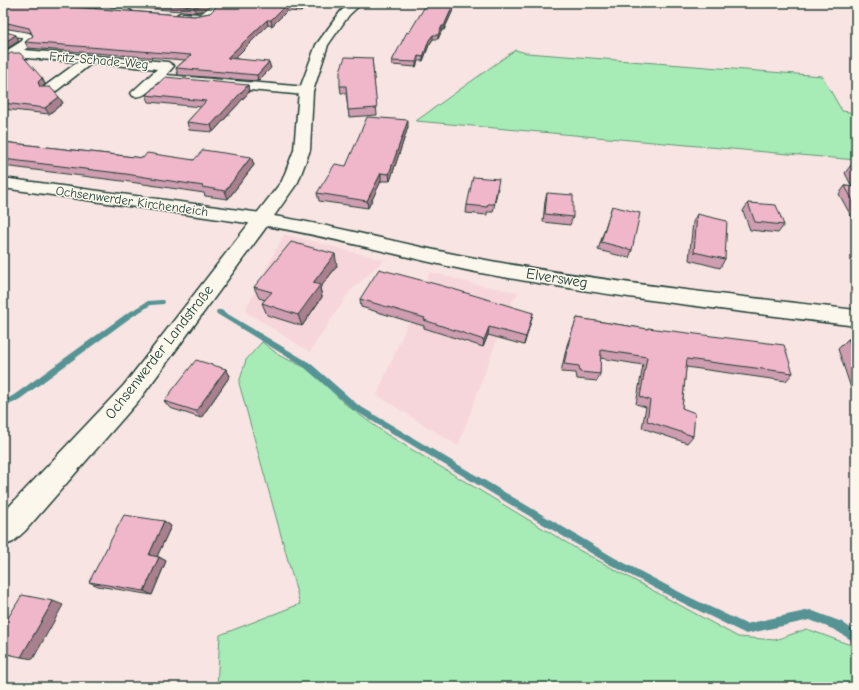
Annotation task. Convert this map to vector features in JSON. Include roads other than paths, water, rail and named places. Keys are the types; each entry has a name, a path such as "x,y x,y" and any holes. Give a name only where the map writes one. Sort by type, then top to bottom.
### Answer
{"street":[{"path":"98,10 108,3"},
{"path":"166,15 203,16 221,3"},
{"name":"Ochsenwerder Landstraße","path":"3,532 15,521 132,392 175,337 206,293 290,182 302,150 306,91 322,45 345,13 357,3"},
{"path":"86,9 136,12"},
{"path":"3,32 20,33 29,38 28,43 8,56"},
{"name":"Fritz-Schade-Weg","path":"8,56 90,59 168,66 138,93"},
{"path":"50,89 90,59"},
{"name":"Fritz-Schade-Weg","path":"155,78 306,91"},
{"name":"Ochsenwerder Kirchendeich","path":"3,183 261,219"},
{"name":"Elversweg","path":"261,219 298,225 474,264 548,278 856,318"}],"waterway":[{"path":"3,405 17,397 128,316 150,303 162,302"},
{"path":"219,312 307,365 355,407 612,561 684,599 746,629 810,615 838,626 856,638"}]}
